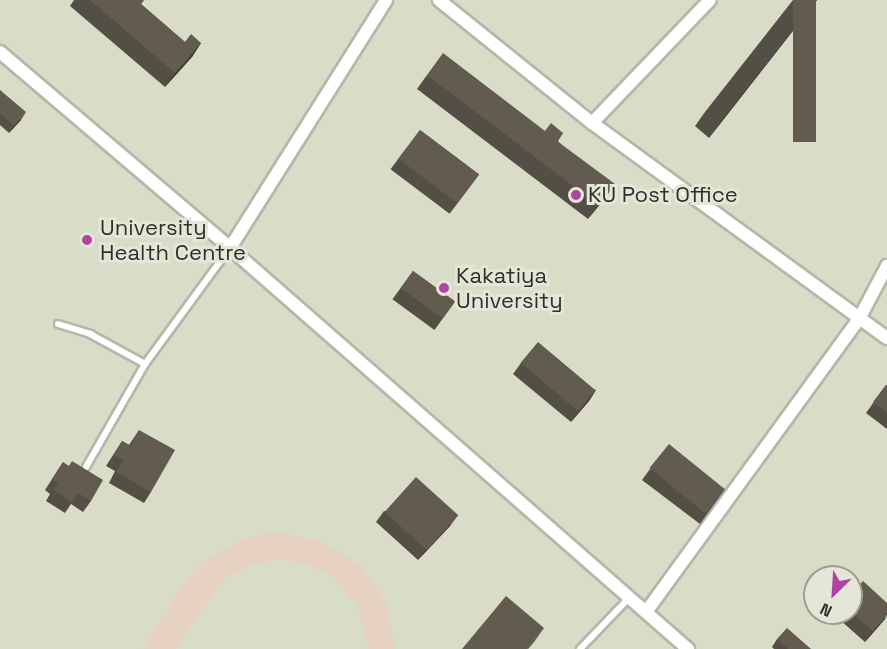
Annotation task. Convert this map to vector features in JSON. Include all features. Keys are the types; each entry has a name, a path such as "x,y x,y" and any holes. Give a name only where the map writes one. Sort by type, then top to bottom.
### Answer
{"street":[{"path":"230,248 386,0"},
{"path":"439,0 592,123 887,338"},
{"path":"592,123 710,0"},
{"path":"0,52 230,248 688,649"},
{"path":"646,612 860,317 887,266"}],"lane":[{"path":"86,467 145,364 230,248"},
{"path":"58,324 90,334 145,364"},
{"path":"580,649 630,598"}],"shaded area":[{"name":"Kakatiya University","path":"0,0 887,0 887,649 0,649"},
{"path":"277,532 322,541 360,565 386,602 395,649 368,649 358,607 331,575 306,563 278,559 251,564 221,582 175,649 143,649 185,582 203,562 242,539"}],"building":[{"path":"90,0 144,0 141,4 185,42 191,34 201,43 175,73"},
{"path":"793,0 816,0 816,142 793,142"},
{"path":"443,53 545,131 551,123 563,133 557,141 615,184 598,205 427,75"},
{"path":"0,90 26,112 14,126 0,113"},
{"path":"420,130 479,175 457,203 398,159"},
{"path":"413,271 455,302 443,319 401,288"},
{"path":"538,342 595,390 578,411 521,363"},
{"path":"887,386 887,413 873,402"},
{"path":"139,430 175,450 151,492 116,472 123,460 114,455 122,441 131,446"},
{"path":"669,444 725,489 705,513 649,468"},
{"path":"72,461 103,480 91,501 78,493 72,502 54,490 58,483 52,479 63,462 69,466"},
{"path":"416,477 458,515 427,550 385,512"},
{"path":"863,581 887,603 887,615 873,631 863,622"},
{"path":"506,596 544,628 527,649 462,649"},
{"path":"787,628 811,649 788,649 777,639"}],"place":[{"name":"KU Post Office","path":"576,195"},
{"name":"University Health Centre","path":"87,240"},
{"name":"Kakatiya University","path":"444,288"}]}
